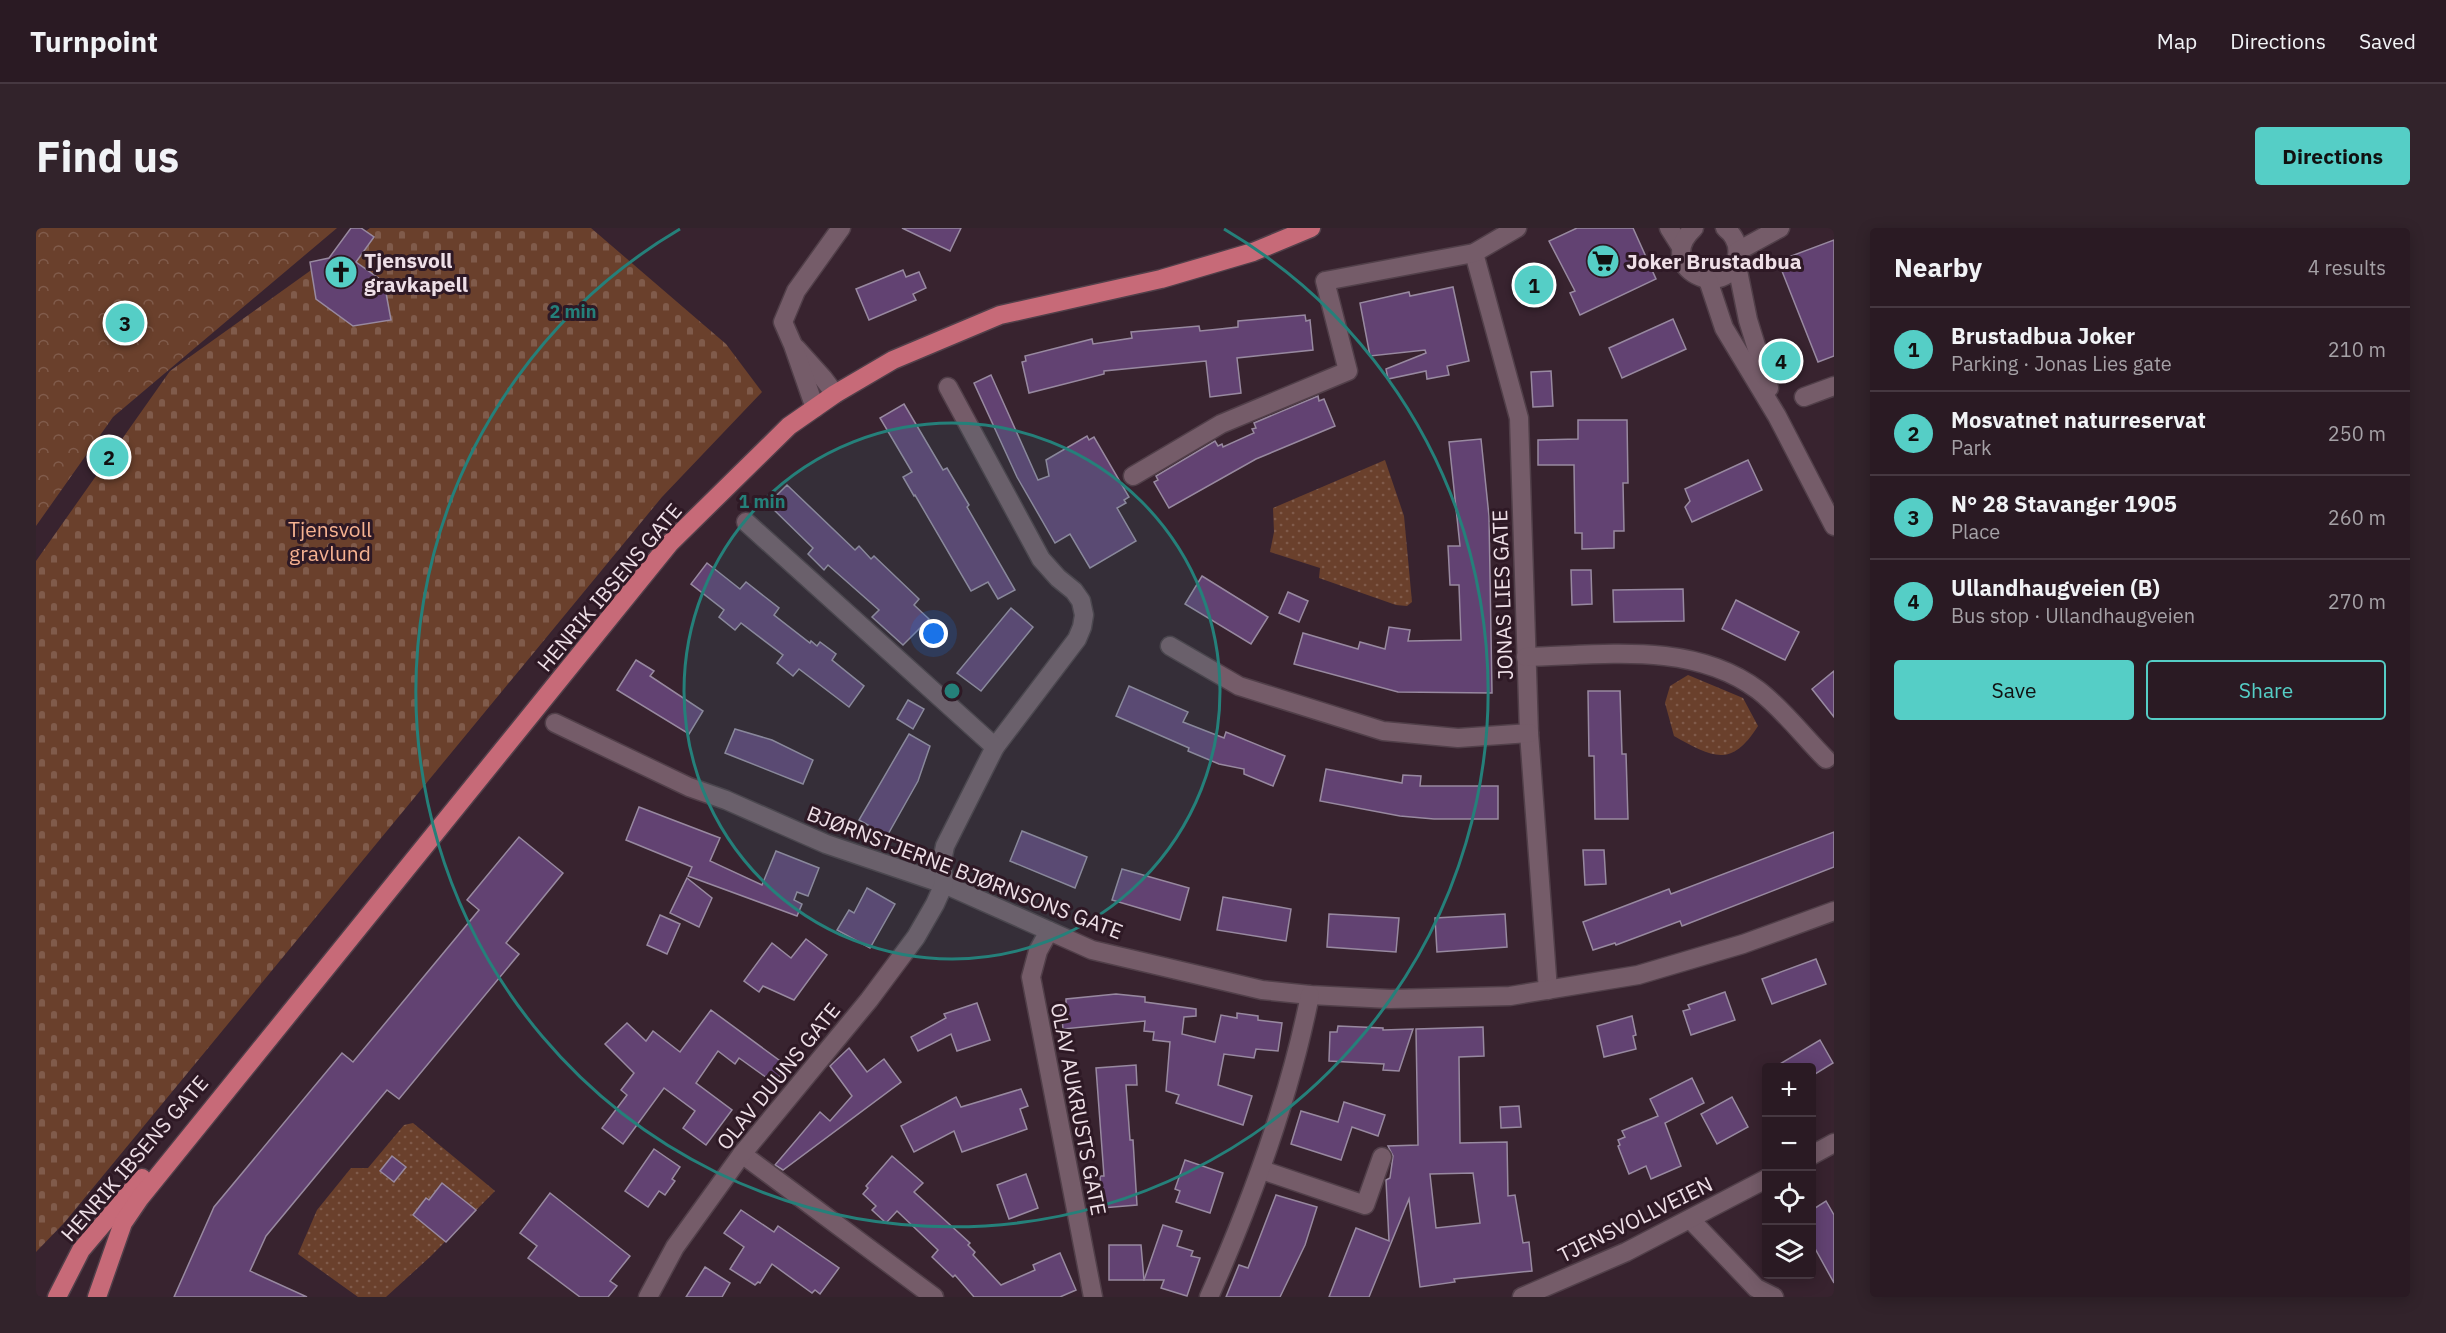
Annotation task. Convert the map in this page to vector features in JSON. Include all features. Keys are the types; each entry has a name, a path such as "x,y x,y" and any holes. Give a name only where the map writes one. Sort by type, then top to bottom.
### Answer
{"main road":[{"name":"HENRIK IBSENS GATE","path":"97,1297 123,1223 140,1198 670,543 789,426 835,394 893,360 1000,315 1161,279 1253,252 1311,228"},
{"name":"HENRIK IBSENS GATE","path":"57,1297 81,1250 132,1189 255,1055"}],"street":[{"path":"815,408 783,322 796,291 841,228"},
{"path":"1133,476 1221,424 1348,371 1325,281 1474,253 1517,228"},
{"path":"1670,228 1681,247"},
{"path":"1694,228 1686,235 1681,247 1681,256 1689,271 1699,278 1708,280 1719,278 1727,273 1737,256 1780,228"},
{"path":"1725,228 1736,240 1748,320 1777,416"},
{"name":"JONAS LIES GATE","path":"1474,253 1519,418 1529,732 1548,990"},
{"path":"1708,280 1724,328 1777,416 1834,526"},
{"path":"793,345 835,394"},
{"path":"1804,397 1834,386"},
{"path":"944,884 942,861 945,846 995,747 1077,639 1084,615 1081,601 1074,591 1041,559 948,387"},
{"path":"746,522 995,747"},
{"path":"1170,646 1239,686 1383,731 1458,738 1529,732"},
{"path":"1526,657 1638,654 1703,663 1746,681 1761,692 1826,759"},
{"name":"BJØRNSTJERNE BJØRNSONS GATE","path":"555,723 689,788 726,800 826,844 944,884 1092,950 1262,990 1390,999 1510,996 1638,975 1743,944 1834,911"},
{"name":"OLAV DUUNS GATE","path":"648,1297 675,1247 742,1154 869,1000 916,937 944,884"},
{"name":"OLAV AUKRUSTS GATE","path":"1048,931 1038,951 1031,977 1093,1297"},
{"path":"1209,1297 1262,1170 1302,1038 1310,995"},
{"path":"1816,1153 1834,1143"},
{"path":"742,1154 934,1297"},
{"path":"1262,1170 1365,1205 1382,1157"},
{"name":"TJENSVOLLVEIEN","path":"1522,1297 1626,1252 1762,1182"},
{"path":"1690,1219 1756,1288 1774,1297"}],"green space":[{"path":"36,228 337,228 113,417 36,526"},
{"name":"Tjensvoll gravlund","path":"370,228 591,228 726,344 762,392 662,497 64,1223 36,1252 36,561 170,371"},
{"path":"1385,460 1404,516 1412,602 1407,606 1396,605 1319,578 1320,568 1270,552 1274,532 1273,508"},
{"path":"1688,675 1743,698 1758,726 1739,749 1730,754 1710,753 1674,736 1665,703 1670,686"},
{"path":"413,1123 495,1191 431,1256 386,1297 358,1297 298,1254 317,1210 351,1168 368,1168 404,1125"}],"building":[{"name":"Tjensvoll gravkapell","path":"351,228 361,228 374,237 356,262 384,282 391,320 353,326 316,299 310,262 329,258"},
{"path":"902,228 961,228 950,251"},
{"path":"1577,228 1633,228 1656,279 1580,315 1570,293 1575,291 1549,241"},
{"path":"1834,240 1834,356 1818,362 1778,261"},
{"path":"903,270 906,277 919,272 926,288 913,294 916,300 869,320 856,289"},
{"path":"1453,287 1469,361 1447,366 1449,375 1427,379 1426,371 1388,379 1386,369 1426,353 1425,350 1370,356 1360,303 1409,292 1410,296"},
{"path":"1305,315 1306,321 1310,320 1313,350 1237,358 1241,393 1210,397 1206,361 1104,371 1104,374 1029,393 1022,362 1026,361 1025,356 1092,339 1093,344 1132,338 1131,332 1199,326 1200,331 1238,327 1238,321"},
{"path":"1673,319 1686,349 1622,378 1609,348"},
{"path":"1551,371 1553,406 1533,407 1531,372"},
{"path":"991,375 1038,480 1049,476 1046,460 1087,436 1089,440 1094,437 1129,497 1124,500 1126,503 1117,508 1136,541 1090,568 1070,534 1055,543 1017,477 974,383"},
{"path":"1318,396 1319,401 1324,399 1335,426 1256,459 1169,508 1154,482 1158,480 1156,476 1215,441 1218,446 1222,444 1223,447 1254,433 1252,429 1256,428 1254,423"},
{"path":"904,404 943,470 947,468 1015,590 998,599 988,582 971,591 914,496 903,477 912,472 880,418"},
{"path":"1578,420 1627,420 1628,483 1623,483 1624,531 1614,531 1614,548 1582,549 1582,533 1575,533 1574,465 1538,465 1538,440 1578,439"},
{"path":"1481,439 1489,516 1492,693 1398,692 1294,664 1303,633 1358,649 1360,642 1385,649 1389,627 1410,630 1408,641 1461,640 1459,585 1450,585 1448,546 1460,546 1449,442"},
{"path":"1748,460 1762,490 1692,522 1685,507 1690,501 1685,489"},
{"path":"787,485 855,550 859,546 871,559 874,556 919,599 914,605 929,619 903,645 872,617 879,610 828,565 824,570 808,554 813,548 768,504"},
{"path":"707,563 740,589 746,582 779,608 774,615 810,643 811,641 817,646 820,642 836,654 832,660 864,686 849,707 799,669 793,676 777,663 783,655 741,623 735,630 719,617 724,610 691,584"},
{"path":"1571,570 1591,570 1592,604 1572,605"},
{"path":"1202,576 1268,617 1251,644 1185,604"},
{"path":"1683,589 1684,621 1614,622 1613,590"},
{"path":"1288,592 1308,601 1299,622 1279,613"},
{"path":"1736,600 1799,632 1785,660 1722,629"},
{"path":"1011,608 1033,627 981,691 957,673"},
{"path":"636,660 654,671 650,676 703,711 689,734 617,690"},
{"path":"1834,671 1834,717 1812,689"},
{"path":"1129,686 1188,712 1183,722 1224,738 1226,732 1285,756 1273,786 1244,774 1244,769 1219,764 1188,751 1189,748 1116,716"},
{"path":"1588,691 1620,691 1622,754 1626,754 1628,819 1595,819 1594,756 1589,756"},
{"path":"908,700 924,709 913,729 897,719"},
{"path":"735,729 772,740 813,760 803,784 725,753"},
{"path":"909,734 930,746 918,781 887,836 859,820"},
{"path":"1326,769 1402,783 1403,775 1421,776 1420,786 1498,786 1498,819 1434,819 1400,816 1320,801"},
{"path":"639,807 720,838 710,861 762,885 776,851 819,868 808,896 797,892 794,900 802,904 797,916 688,876 692,867 626,840"},
{"path":"1022,831 1087,857 1075,888 1010,861"},
{"path":"1834,832 1834,867 1682,926 1680,921 1616,945 1615,943 1593,950 1583,922 1669,889 1671,894"},
{"path":"519,837 563,873 506,943 519,954 399,1099 387,1090 266,1236 250,1271 307,1297 174,1297 214,1207 342,1053 353,1062 479,910 467,900"},
{"path":"1583,850 1604,850 1606,884 1585,885"},
{"path":"1122,869 1189,888 1180,920 1112,900"},
{"path":"687,878 712,898 699,927 670,913"},
{"path":"867,888 895,904 870,948 837,930 849,910 854,913"},
{"path":"1223,897 1291,909 1286,941 1217,930"},
{"path":"1329,914 1399,918 1396,952 1327,947"},
{"path":"1505,914 1507,947 1437,952 1435,918"},
{"path":"660,915 680,924 667,954 647,945"},
{"path":"806,939 827,955 794,1000 763,986 759,992 744,981 772,943 791,958"},
{"path":"1816,959 1826,984 1772,1004 1762,979"},
{"path":"1725,992 1735,1020 1691,1035 1683,1011 1690,1009 1688,1005"},
{"path":"1116,994 1145,997 1145,1002 1196,1009 1196,1016 1184,1017 1182,1034 1215,1042 1221,1015 1237,1018 1237,1013 1258,1016 1258,1020 1282,1023 1278,1051 1256,1049 1254,1058 1224,1054 1218,1085 1252,1096 1243,1125 1176,1103 1179,1095 1166,1091 1170,1042 1153,1040 1154,1032 1144,1031 1145,1021 1063,1029 1061,1009 1066,1009 1066,999"},
{"path":"977,1003 990,1040 957,1051 951,1034 918,1051 911,1037 946,1018 944,1014"},
{"path":"711,1010 787,1066 774,1083 739,1058 735,1064 718,1051 696,1083 732,1110 706,1145 683,1128 695,1111 664,1088 623,1144 602,1128 627,1095 621,1090 634,1073 605,1044 627,1023 646,1041 653,1031 680,1052"},
{"path":"1632,1016 1636,1049 1604,1057 1597,1026"},
{"path":"1338,1026 1383,1028 1383,1030 1413,1029 1399,1071 1383,1070 1384,1064 1329,1061 1330,1032 1337,1032"},
{"path":"1483,1027 1484,1056 1459,1057 1460,1143 1507,1142 1508,1196 1515,1195 1523,1243 1529,1242 1532,1271 1454,1279 1455,1282 1420,1287 1409,1199 1369,1297 1329,1297 1356,1228 1389,1241 1386,1180 1390,1178 1393,1156 1388,1146 1418,1145 1416,1029","holes":["1473,1173 1480,1223 1436,1228 1430,1174"]},
{"path":"1820,1040 1833,1063 1816,1074 1816,1063 1781,1063"},
{"path":"849,1048 867,1072 884,1059 901,1082 783,1170 775,1165 820,1112 830,1121 852,1096 830,1066"},
{"path":"1136,1065 1137,1085 1126,1085 1130,1140 1133,1140 1137,1205 1102,1208 1100,1176 1104,1176 1096,1068"},
{"path":"1692,1078 1704,1103 1665,1123 1681,1166 1651,1179 1646,1166 1629,1174 1618,1146 1620,1145 1618,1140 1625,1137 1622,1131 1658,1116 1650,1099"},
{"path":"1021,1089 1028,1106 1020,1109 1027,1129 962,1152 954,1131 914,1152 901,1126 956,1097 961,1107"},
{"path":"1732,1097 1748,1127 1717,1144 1701,1114"},
{"path":"1344,1102 1385,1115 1378,1136 1352,1127 1341,1160 1291,1144 1301,1111 1338,1122"},
{"path":"1519,1106 1521,1127 1501,1128 1500,1107"},
{"path":"654,1149 680,1167 672,1179 675,1181 665,1195 659,1191 648,1207 625,1191"},
{"path":"392,1156 406,1167 394,1182 380,1171"},
{"path":"892,1156 923,1183 914,1192 970,1243 968,1245 975,1252 973,1255 1001,1285 1035,1270 1033,1265 1060,1253 1076,1290 1060,1297 974,1297 955,1275 953,1277 932,1257 938,1250 897,1211 886,1223 872,1210 876,1206 863,1194 868,1188 866,1186"},
{"path":"1185,1160 1223,1173 1210,1213 1176,1202 1180,1191 1175,1189"},
{"path":"1026,1174 1038,1208 1009,1219 997,1185"},
{"path":"442,1183 476,1210 446,1242 413,1215"},
{"path":"550,1193 630,1256 610,1281 617,1286 608,1297 580,1297 528,1258 537,1246 520,1233"},
{"path":"1276,1195 1317,1207 1305,1245 1280,1297 1226,1297 1239,1265 1248,1268"},
{"path":"1826,1201 1834,1215 1834,1283 1816,1250 1816,1207"},
{"path":"741,1210 774,1232 778,1226 839,1268 820,1294 815,1290 812,1293 772,1264 760,1283 755,1285 730,1269 744,1247 724,1233"},
{"path":"1163,1225 1182,1231 1177,1246 1193,1251 1191,1256 1200,1258 1187,1296 1161,1288 1164,1280 1144,1280"},
{"path":"1109,1245 1141,1245 1144,1280 1109,1280"},
{"path":"705,1267 730,1283 722,1297 686,1297"}],"place":[{"name":"Joker Brustadbua","path":"1603,261"},
{"name":"Tjensvoll gravkapell","path":"341,272"},
{"name":"Brustadbua Joker","path":"1534,285"},
{"name":"N° 28 Stavanger 1905","path":"125,323"},
{"name":"Ullandhaugveien (B)","path":"1781,361"},
{"name":"Mosvatnet naturreservat","path":"109,457"}]}
